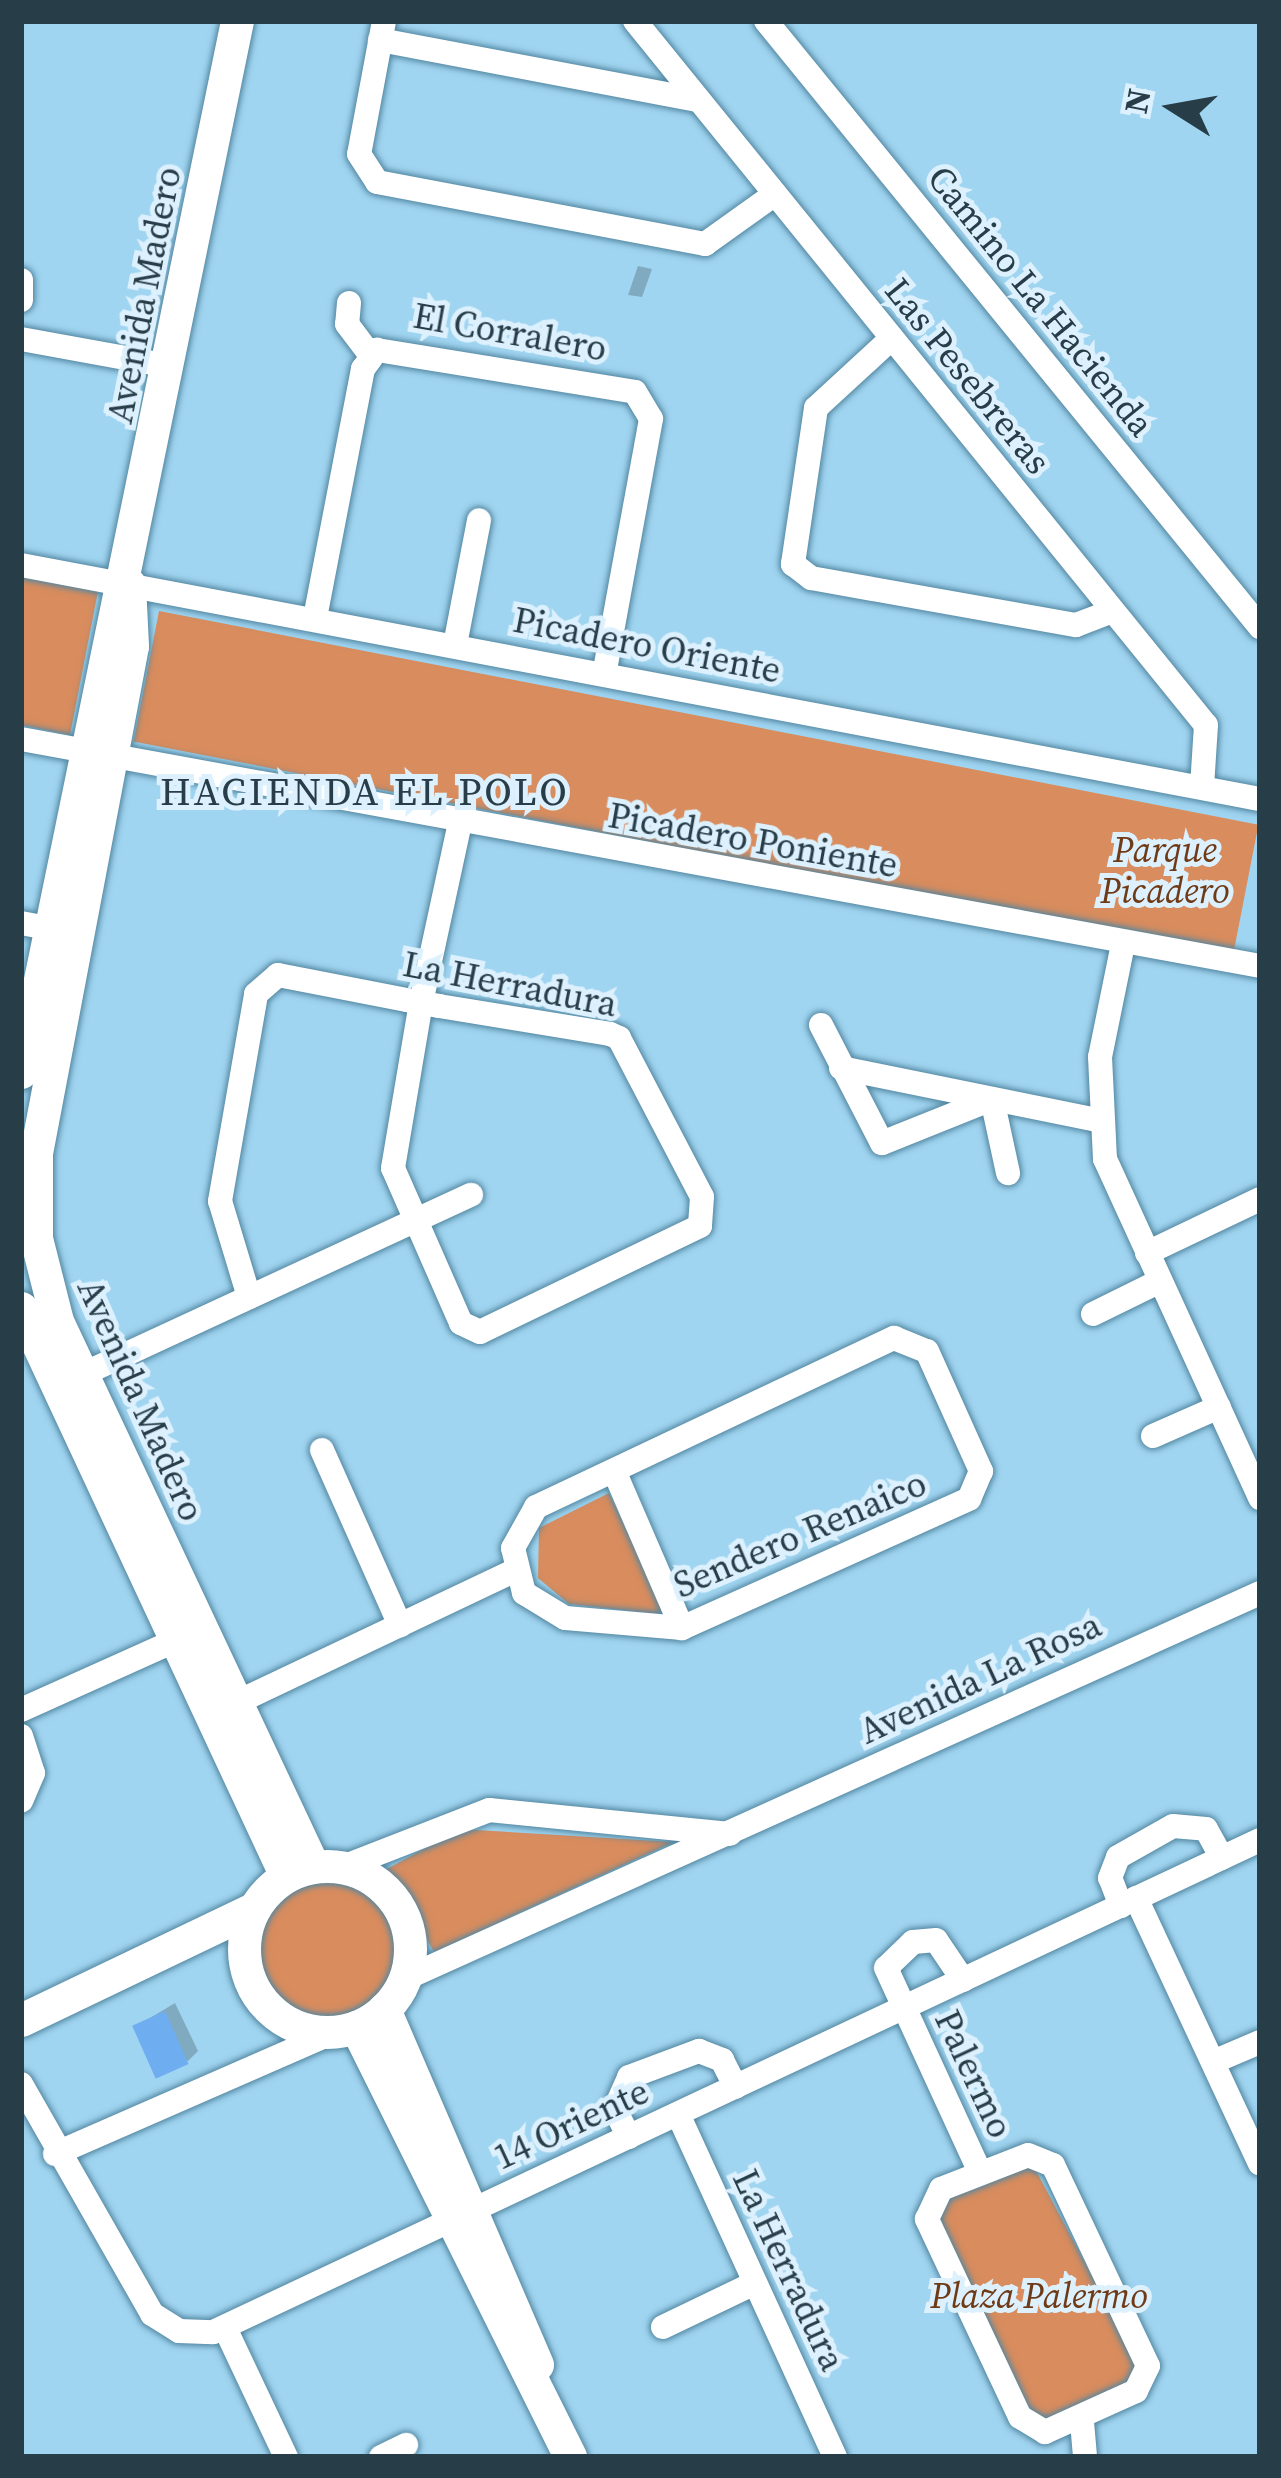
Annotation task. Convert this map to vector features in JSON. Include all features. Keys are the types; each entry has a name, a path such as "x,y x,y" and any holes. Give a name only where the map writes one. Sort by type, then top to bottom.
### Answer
{"street":[{"name":"Avenida Madero","path":"21,1072 49,928 96,753 132,646 129,584 237,21"},
{"name":"Las Pesebreras","path":"634,21 1206,725 1202,787"},
{"name":"Camino La Hacienda","path":"766,21 1260,627"},
{"path":"698,100 382,31 359,154 384,184 698,243 722,239 776,194"},
{"name":"El Corralero","path":"315,618 370,356 347,324 349,303"},
{"path":"892,338 816,408 788,549 811,578 1076,625 1111,612"},
{"path":"21,339 169,366"},
{"name":"El Corralero","path":"370,356 393,346 645,400 650,425 604,674"},
{"path":"455,646 479,520"},
{"name":"Picadero Oriente","path":"21,565 1260,799"},
{"name":"Picadero Poniente","path":"21,739 1260,966"},
{"path":"412,1223 393,1156 460,823"},
{"name":"Avenida Madero","path":"49,928 29,1325 69,1380 223,1709 314,1870"},
{"path":"1123,944 1096,1120 1147,1253 1260,1498"},
{"name":"La Herradura","path":"249,1297 220,1201 259,987 278,975 619,1038 704,1203 686,1238 480,1332 460,1323 412,1223"},
{"path":"821,1025 882,1143 992,1099"},
{"path":"841,1068 1096,1120"},
{"path":"992,1099 1008,1173"},
{"path":"69,1380 472,1195"},
{"path":"1147,1253 1260,1199"},
{"path":"1093,1314 1160,1281"},
{"name":"Sendero Renaico","path":"900,1337 927,1351 978,1463 979,1487 962,1504 682,1628 553,1615 514,1571 527,1515 900,1337"},
{"path":"1153,1436 1219,1407"},
{"path":"322,1450 400,1625"},
{"path":"615,1473 682,1628"},
{"path":"223,1709 514,1571"},
{"name":"Avenida La Rosa","path":"404,1979 1260,1593"},
{"path":"21,1710 190,1634"},
{"path":"21,1736 33,1773 21,1801"},
{"path":"21,2020 254,1908 314,1870 490,1810 733,1834"},
{"path":"1222,1858 1206,1829 1174,1826 1118,1857 1110,1878 1129,1902 1213,2062 1260,2164"},
{"name":"14 Oriente","path":"225,2328 1260,1840"},
{"path":"56,2154 358,2023 404,1979 401,1910 376,1881 314,1870"},
{"path":"254,1908 244,1957 278,2016 358,2023"},
{"name":"Palermo","path":"963,1980 936,1940 913,1942 886,1967 980,2170"},
{"path":"162,1952 244,1957"},
{"path":"358,2023 462,2215 570,2457"},
{"path":"1213,2062 1260,2042"},
{"path":"629,2137 614,2109 629,2077 699,2051 722,2060 736,2086"},
{"path":"21,2084 56,2154 152,2314 189,2333 225,2328 286,2457"},
{"name":"La Herradura","path":"678,2114 833,2456"},
{"name":"Palermo","path":"1028,2155 1053,2165 1146,2358 1142,2386 1082,2422 1045,2432 1020,2417 928,2226 933,2196 980,2170 1028,2155"},
{"path":"663,2326 755,2283"},
{"path":"1082,2422 1084,2457"},
{"path":"381,2457 406,2445"}],"green space":[{"path":"21,577 98,591 70,735 21,725"},
{"name":"Parque Picadero","path":"159,611 1258,825 1233,955 134,742"},
{"path":"609,1493 664,1609 657,1614 569,1604 538,1578 539,1528"},
{"path":"460,1829 674,1842 434,1952 387,1869"},
{"path":"329,1872 357,1878 381,1893 396,1917 402,1945 396,1973 381,1997 357,2012 329,2018 301,2012 277,1997 262,1973 256,1945 262,1917 277,1893 301,1878"},
{"name":"Plaza Palermo","path":"1033,2165 1137,2360 1130,2384 1045,2423 1027,2412 936,2220 946,2197"}],"building":[{"path":"165,2011 189,2064 156,2079 132,2026"}],"district":[{"name":"HACIENDA EL POLO","path":"365,792"}]}
